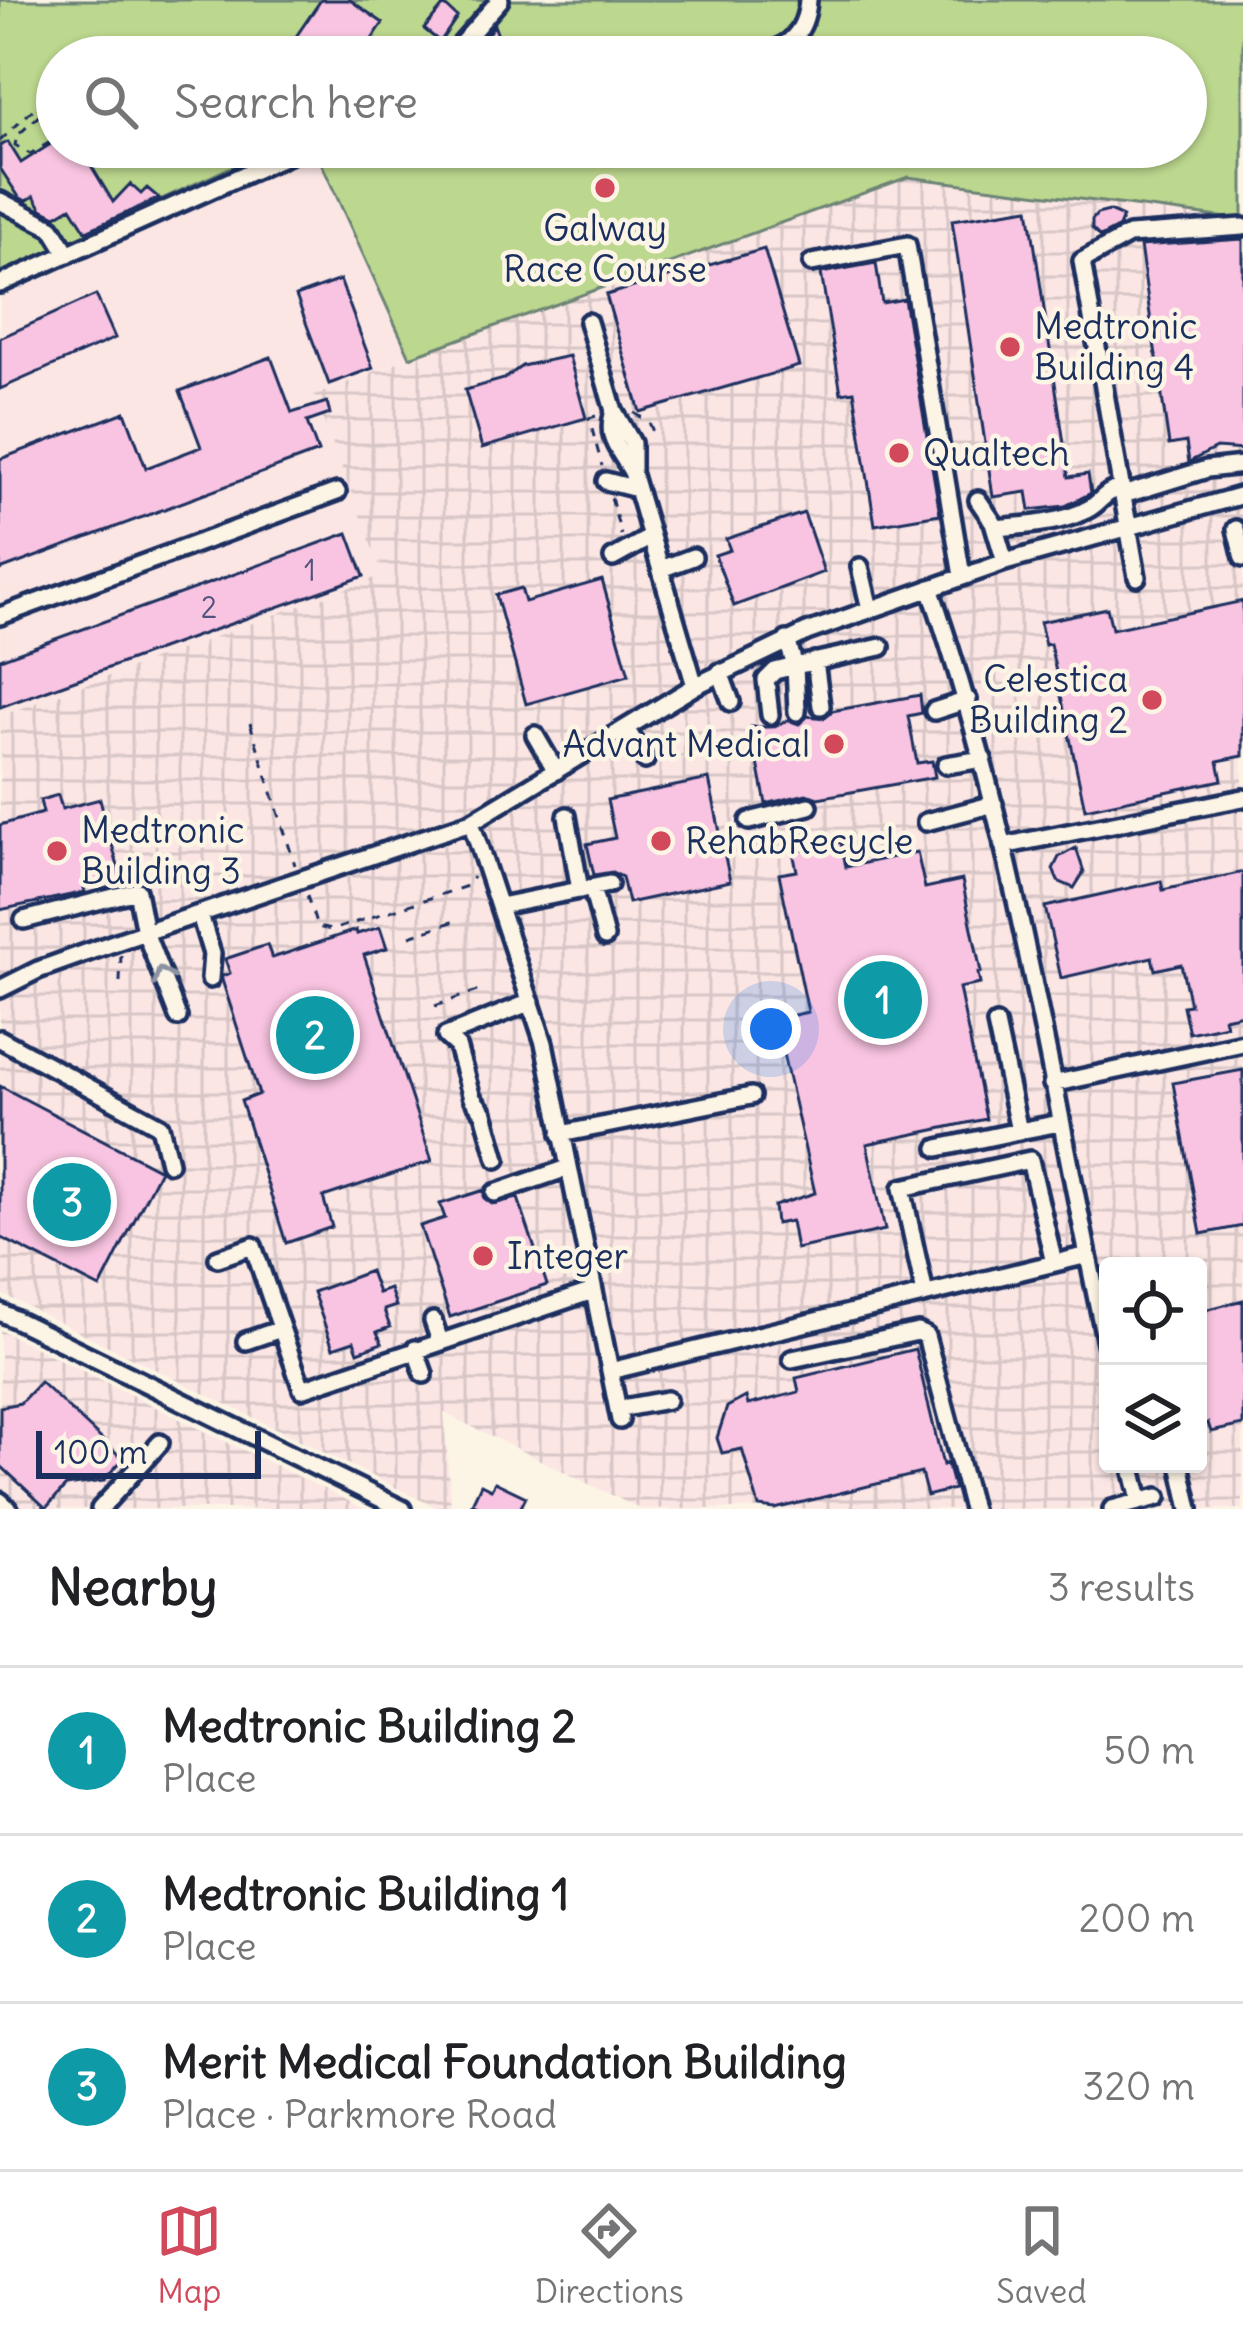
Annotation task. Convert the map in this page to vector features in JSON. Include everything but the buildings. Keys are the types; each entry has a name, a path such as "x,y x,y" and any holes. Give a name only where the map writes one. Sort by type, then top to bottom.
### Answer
{"street":[{"path":"468,36 500,0"},
{"path":"796,36 808,0"},
{"path":"0,284 259,168"},
{"path":"0,201 52,228 68,254"},
{"path":"1137,578 1082,262 1129,235 1243,227"},
{"path":"812,263 907,245 962,576"},
{"path":"588,322 614,411 632,443 634,481 695,686"},
{"path":"994,528 1075,514 1093,507 1104,492 1243,465"},
{"path":"606,481 634,481"},
{"path":"0,616 338,492"},
{"path":"0,989 119,941 471,822 695,686 787,640 1004,562 1243,496"},
{"path":"978,500 994,528 1004,562"},
{"path":"1236,529 1243,558"},
{"path":"613,558 651,537"},
{"path":"661,569 694,557"},
{"path":"860,567 870,609"},
{"path":"930,588 968,700 994,804 1099,1291"},
{"path":"787,640 795,666 797,712"},
{"path":"770,716 766,680 775,671 881,647"},
{"path":"815,661 821,706"},
{"path":"721,672 731,702"},
{"path":"934,711 968,700"},
{"path":"626,728 645,760"},
{"path":"535,735 556,771"},
{"path":"946,765 983,759"},
{"path":"1003,846 1243,798"},
{"path":"926,822 994,804"},
{"path":"749,821 808,806"},
{"path":"567,816 594,887 605,938"},
{"path":"471,822 531,1002 619,1415 668,1400"},
{"path":"500,906 594,887"},
{"path":"24,920 137,891 146,932 178,1017"},
{"path":"200,915 212,953 210,979"},
{"path":"497,1159 484,1113 472,1098 458,1046 446,1036 531,1002"},
{"path":"996,1024 1019,1131"},
{"path":"0,1040 160,1126 170,1163"},
{"path":"1052,1084 1243,1043"},
{"path":"562,1134 751,1096"},
{"path":"938,1148 1060,1123"},
{"path":"925,1294 902,1188 1030,1160 1054,1263"},
{"path":"495,1193 568,1168"},
{"path":"218,1258 253,1246 302,1389 593,1291"},
{"path":"610,1371 1088,1255"},
{"path":"0,1312 402,1509"},
{"path":"433,1322 440,1341"},
{"path":"246,1341 281,1329"},
{"path":"792,1359 918,1332 926,1336 972,1509"},
{"path":"415,1349 424,1374"},
{"path":"100,1509 160,1443"},
{"path":"1136,1473 1140,1500"},
{"path":"1182,1473 1190,1509"},
{"path":"1112,1509 1158,1497"},
{"path":"0,1501 9,1509"}],"path":[{"path":"0,141 36,107"},
{"path":"36,120 17,136 15,145 30,154 36,150"},
{"path":"410,936 458,920"},
{"path":"119,941 120,982"},
{"path":"435,1006 480,990"}],"shaded area":[{"path":"286,168 323,168 410,357 314,396 384,575 0,716 0,297"},
{"path":"908,177 1243,220 1243,1509 640,1509 444,1413 451,1509 439,1509 0,1293 0,716 383,575 314,396"},
{"path":"0,1330 196,1427 365,1509 0,1509"}],"green space":[{"name":"Galway Race Course","path":"0,0 1243,0 1243,220 908,177 410,357 324,168 1207,168 1207,36 36,36 36,168 229,168 0,274"}],"place":[{"name":"Galway Race Course","path":"605,188"},
{"name":"Medtronic Building 4","path":"1010,347"},
{"name":"Qualtech","path":"899,453"},
{"name":"Celestica Building 2","path":"1152,700"},
{"name":"Advant Medical","path":"834,744"},
{"name":"RehabRecycle","path":"661,841"},
{"name":"Medtronic Building 3","path":"57,851"},
{"name":"Medtronic Building 2","path":"883,1000"},
{"name":"Medtronic Building 1","path":"315,1035"},
{"name":"Merit Medical Foundation Building","path":"72,1202"},
{"name":"Integer","path":"483,1256"}]}
